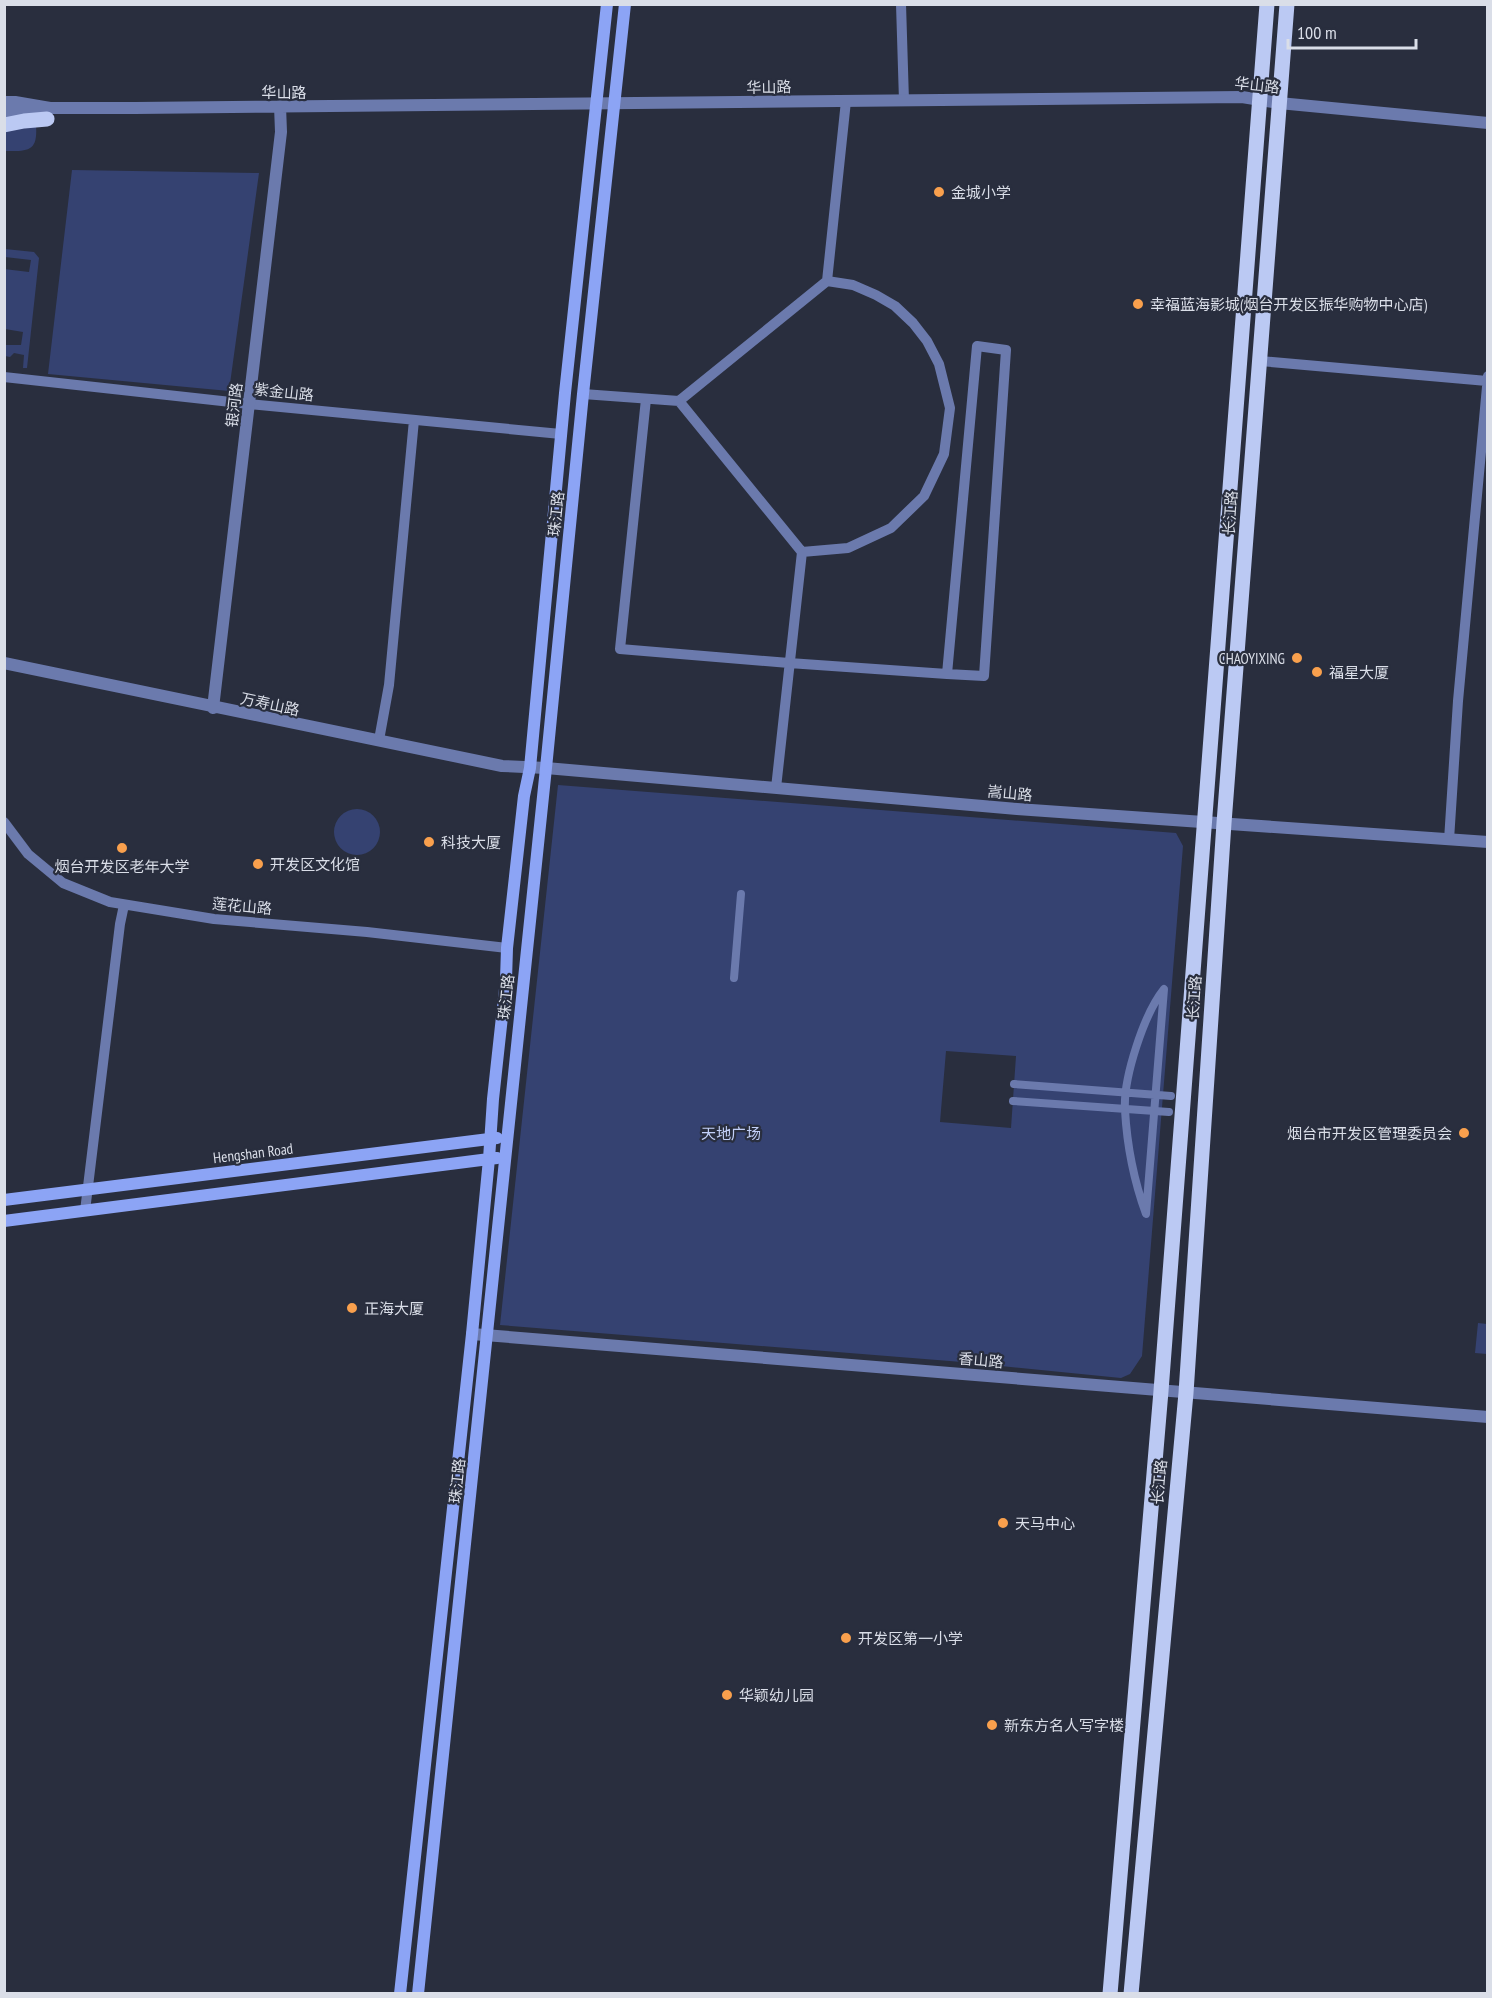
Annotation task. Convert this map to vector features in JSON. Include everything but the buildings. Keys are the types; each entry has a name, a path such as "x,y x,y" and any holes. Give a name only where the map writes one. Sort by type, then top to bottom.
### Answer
{"main road":[{"path":"400,1994 472,1334 506,980 507,948 524,796 530,768 561,434 607,4"},
{"name":"珠江路","path":"418,1994 625,4"},
{"name":"长江路","path":"1110,1994 1161,1391 1267,4"},
{"name":"长江路","path":"1131,1994 1186,1393 1224,823 1287,4"},
{"path":"4,125 49,113"},
{"name":"Hengshan Road","path":"4,1200 490,1138 506,1138"},
{"path":"4,1221 504,1158"}],"street":[{"path":"901,4 904,100"},
{"name":"华山路","path":"49,113 280,106 1230,97 1488,123"},
{"path":"583,394 679,401 827,281 846,101"},
{"path":"4,102 15,102 49,113"},
{"name":"银河路","path":"213,708 282,132 280,106"},
{"path":"4,114 49,113"},
{"path":"802,552 848,548 891,528 924,496 944,454 950,408 939,364 927,341 913,323 895,306 876,295 853,285 827,281"},
{"path":"646,399 620,649 789,663 947,674 984,676 1006,350 977,346 947,674"},
{"path":"1260,361 1487,381"},
{"path":"1449,840 1458,701 1488,376"},
{"name":"紫金山路","path":"4,377 249,404 561,434"},
{"path":"679,401 802,552 776,788"},
{"path":"379,740 389,685 414,420"},
{"name":"万寿山路","path":"4,663 502,766 530,768"},
{"name":"嵩山路","path":"530,768 1017,809 1488,842"},
{"name":"莲花山路","path":"4,822 28,854 63,883 110,902 214,919 367,932 507,948"},
{"path":"734,978 741,894"},
{"path":"85,1211 124,905"},
{"path":"1164,989 1146,1214 1137,1191 1125,1108 1136,1045 1154,1001 1164,989"},
{"path":"1014,1084 1171,1096"},
{"path":"1013,1101 1169,1112"},
{"name":"香山路","path":"472,1334 1488,1417"}],"green space":[{"path":"36,125 35,140 30,148 5,151 4,131"},
{"path":"72,170 259,173 229,391 48,374"},
{"path":"5,249 34,252 39,258 27,368 23,368 24,355 14,353 10,357 5,356 5,345 21,345 23,332 5,329 4,269 29,272 31,260 5,257"},
{"name":"天地广场","path":"558,785 1176,833 1183,846 1142,1356 1130,1374 1121,1378 962,1362 500,1325","holes":["946,1051 1016,1056 1011,1128 940,1122"]},
{"path":"357,809 373,816 380,832 373,848 357,855 341,848 334,832 341,816"},
{"path":"1478,1323 1487,1324 1487,1354 1475,1353"}],"place":[{"name":"金城小学","path":"939,192"},
{"name":"幸福蓝海影城(烟台开发区振华购物中心店)","path":"1138,304"},
{"name":"CHAOYIXING","path":"1297,658"},
{"name":"福星大厦","path":"1317,672"},
{"name":"科技大厦","path":"429,842"},
{"name":"烟台开发区老年大学","path":"122,848"},
{"name":"开发区文化馆","path":"258,864"},
{"name":"烟台市开发区管理委员会","path":"1464,1133"},
{"name":"正海大厦","path":"352,1308"},
{"name":"天马中心","path":"1003,1523"},
{"name":"开发区第一小学","path":"846,1638"},
{"name":"华颖幼儿园","path":"727,1695"},
{"name":"新东方名人写字楼","path":"992,1725"}]}
